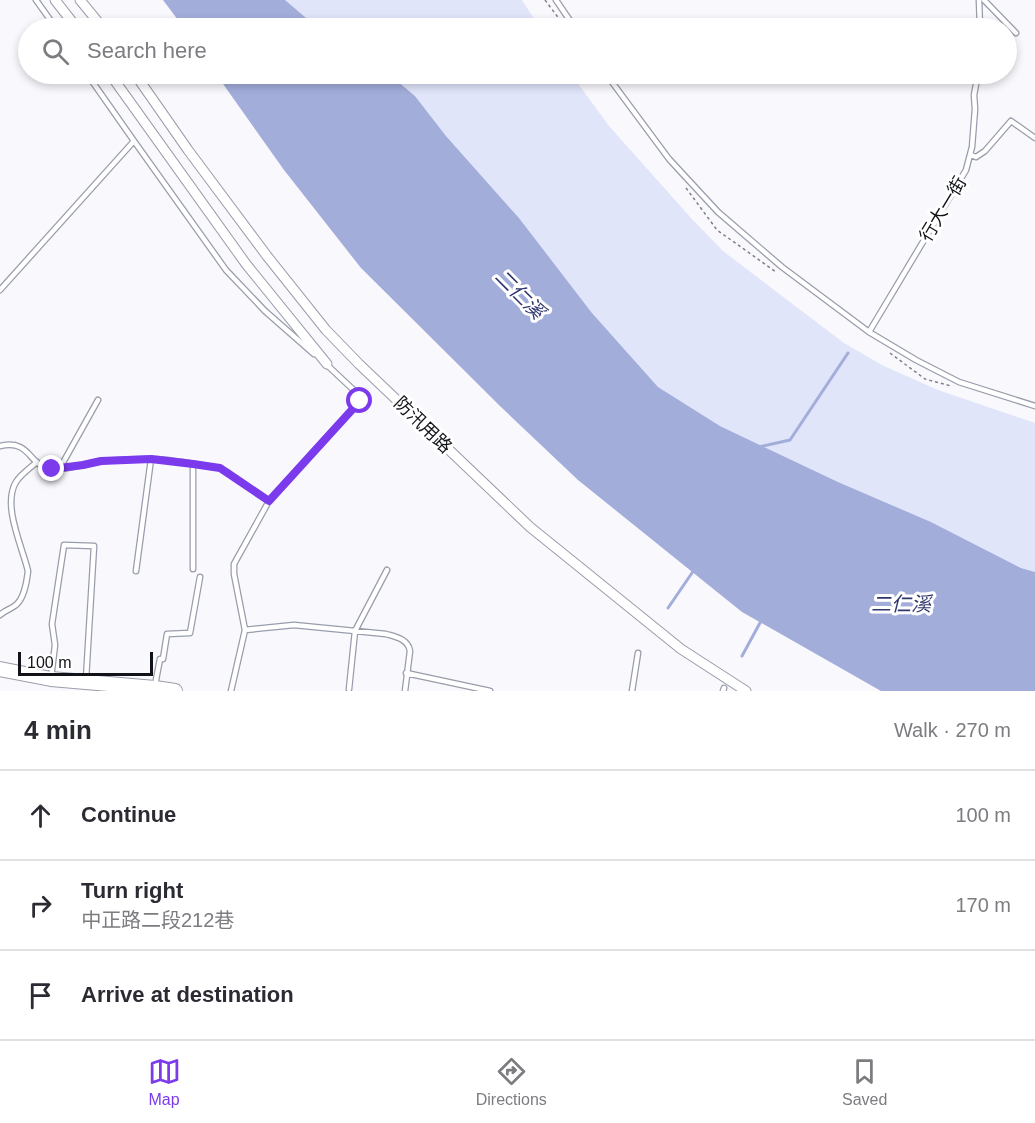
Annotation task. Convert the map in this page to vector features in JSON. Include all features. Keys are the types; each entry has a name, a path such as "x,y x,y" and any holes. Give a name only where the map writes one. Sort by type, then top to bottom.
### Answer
{"main road":[{"path":"0,669 51,679 175,691"}],"street":[{"path":"55,0 69,18"},
{"path":"80,0 95,18"},
{"path":"117,84 246,264 327,364"},
{"name":"防汛用路","path":"142,84 267,256 326,330 359,364 530,527 681,649 746,691"}],"lane":[{"path":"36,0 49,18"},
{"path":"556,0 568,18"},
{"path":"981,18 982,0"},
{"path":"982,0 1001,18"},
{"path":"94,84 226,270 265,311 327,364 359,394 360,398 360,401 269,501 234,564 245,630 231,691"},
{"path":"613,84 669,159 718,212 782,267 869,332 916,360 959,382 1035,406"},
{"name":"行大一街","path":"869,332 966,170 971,155 977,84"},
{"path":"971,155 976,157 985,151 1011,121 1035,138"},
{"path":"0,290 134,141"},
{"path":"60,468 98,400"},
{"path":"0,446 12,444 20,446 42,466 52,469 101,461 151,459 220,468 269,501"},
{"path":"136,571 151,459"},
{"path":"0,615 20,599 27,578 28,570 13,519 11,497 17,481 37,462"},
{"path":"193,464 193,568"},
{"path":"51,679 55,645 52,624 64,545 94,546 86,682"},
{"path":"349,689 356,631 387,570"},
{"path":"152,689 160,659 164,659 167,633 190,633 200,577"},
{"path":"245,630 294,625 398,637 405,641 410,651 405,691"},
{"path":"632,691 638,653"},
{"path":"406,673 489,691"}],"path":[{"path":"545,0 558,18"}],"shaded area":[{"path":"285,0 522,0 534,18 306,18"},
{"path":"401,84 578,84 609,126 723,251 844,343 884,366 938,390 1035,423 1035,572 1021,568 931,522 838,482 720,426 658,387 592,313 519,218 446,136 415,96"}],"water":[{"path":"163,0 285,0 306,18 176,18"},
{"name":"二仁溪","path":"223,84 401,84 415,96 446,136 519,218 592,313 658,387 720,426 838,482 931,522 1021,568 1035,572 1035,691 881,691 742,612 578,480 501,407 361,268 284,170"}],"waterway":[{"path":"759,447 790,440 848,353"},
{"path":"668,608 694,570"},
{"path":"742,656 761,621"}],"route":[{"path":"52,469 101,461 151,459 193,464 220,468 269,501 360,401"}]}
